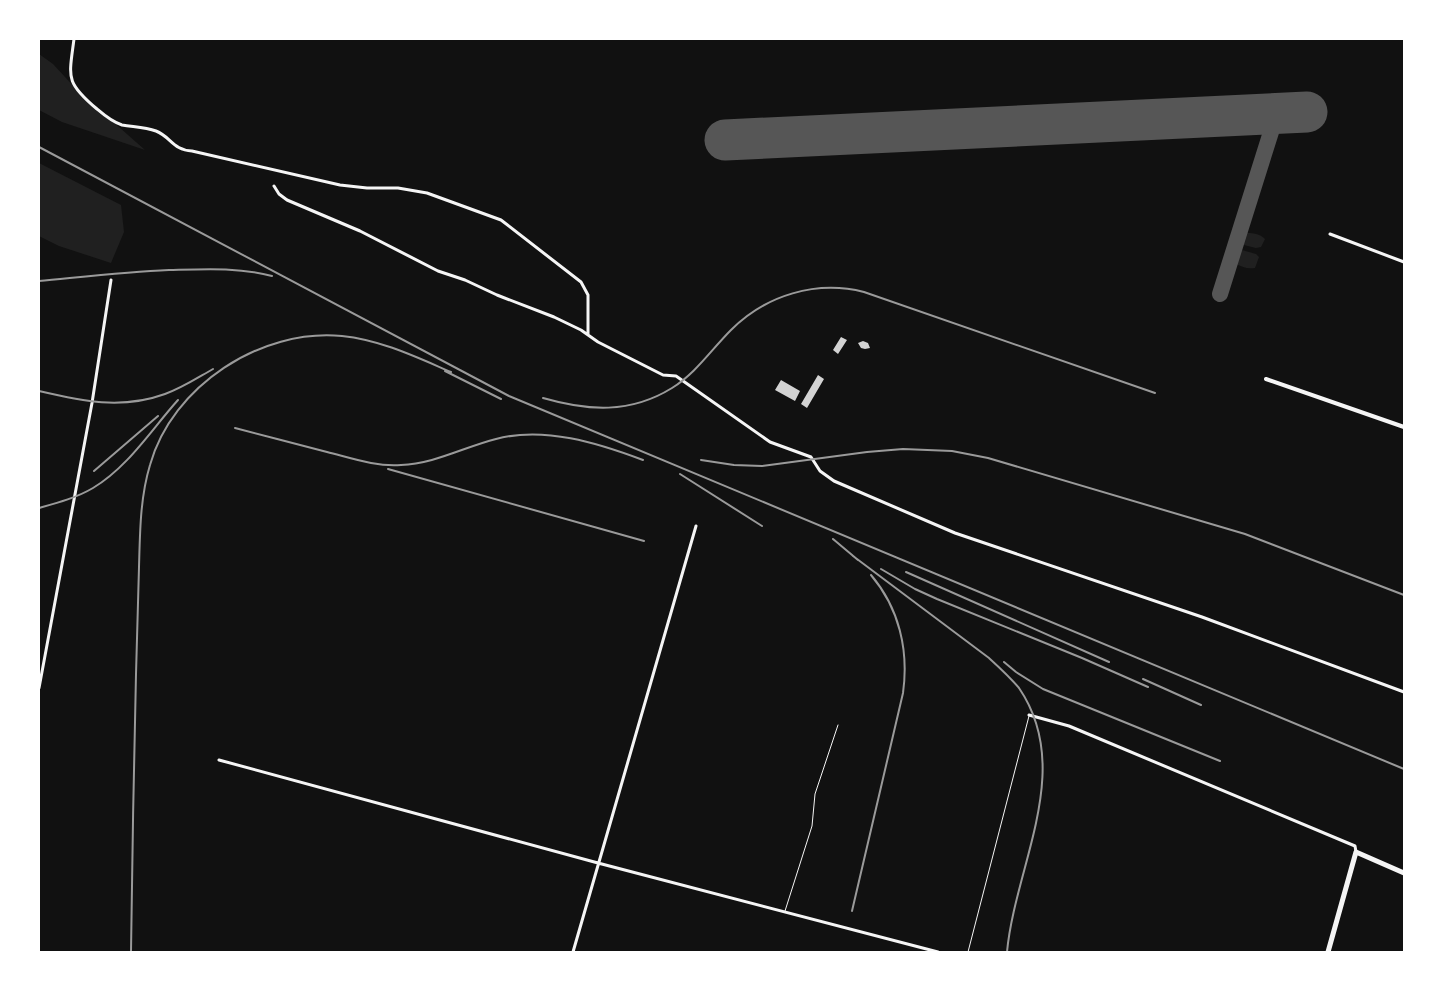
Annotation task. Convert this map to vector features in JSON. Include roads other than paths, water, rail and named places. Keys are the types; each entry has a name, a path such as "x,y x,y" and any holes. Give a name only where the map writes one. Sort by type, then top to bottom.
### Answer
{"main road":[{"path":"1328,952 1356,852 1404,873"}],"street":[{"path":"74,39 70,67 75,90 114,122 122,125 149,128 159,132 181,149 340,184 366,188 398,188 427,193 501,220 582,282 588,295 588,335"},
{"path":"274,186 279,194 287,200 360,231 427,266 554,317 654,371 668,377 676,376 770,442 811,458 820,471 834,481 955,533 1202,617 1404,692"},
{"path":"1330,234 1404,262"},
{"path":"39,688 92,402 111,280"},
{"path":"1266,379 1404,427"},
{"path":"573,952 696,526"},
{"path":"1029,715 1069,726 1355,846 1356,852"},
{"path":"219,760 598,863 938,952"}],"lane":[{"path":"968,952 1029,715"},
{"path":"785,912 812,826 815,794 838,725"}],"railway":[{"path":"39,147 509,396 1404,769"},
{"path":"39,281 137,272 196,269 234,270 272,276"},
{"path":"543,398 576,406 609,408 625,406 656,396 681,382 731,330 760,308 776,299 793,293 828,288 864,292 1155,393"},
{"path":"131,952 140,528 147,477 161,436 178,410 199,387 224,368 251,352 281,342 311,336 356,338 398,350 451,372"},
{"path":"39,391 86,401 133,402 171,392 213,369"},
{"path":"445,371 501,399"},
{"path":"39,508 80,495 106,479 128,459 178,400"},
{"path":"94,471 158,416"},
{"path":"235,428 382,465 425,462 484,442 514,435 533,434 552,435 589,442 643,460"},
{"path":"701,460 734,465 762,466 903,449 952,451 988,458 1245,534 1404,595"},
{"path":"388,469 644,541"},
{"path":"680,474 762,526"},
{"path":"833,539 858,560"},
{"path":"853,556 989,658 1019,688 1035,719 1042,752 1042,785 1037,818 1012,919 1007,952"},
{"path":"881,569 915,589 937,599 1148,687"},
{"path":"906,572 1109,662"},
{"path":"852,911 903,693 904,677 903,645 900,630 889,601 871,575"},
{"path":"1004,662 1043,689 1220,761"},
{"path":"1143,679 1201,705"}]}
